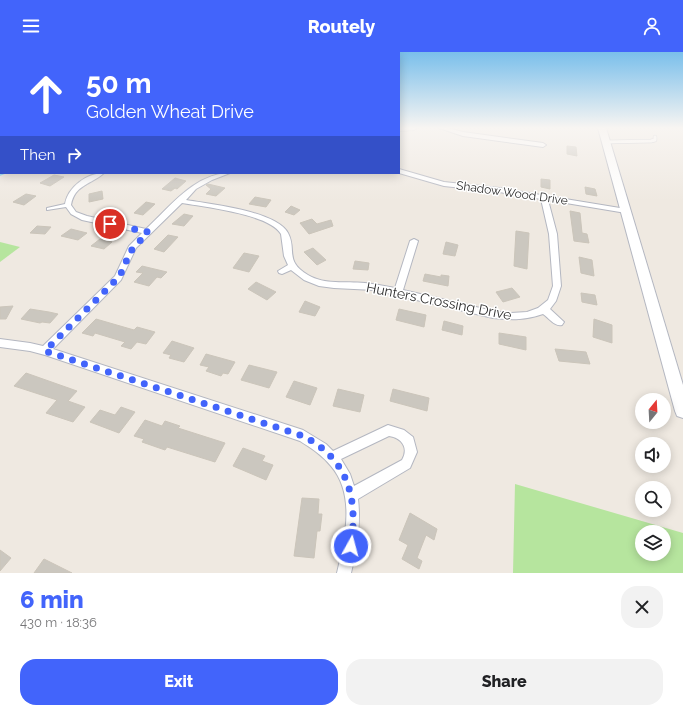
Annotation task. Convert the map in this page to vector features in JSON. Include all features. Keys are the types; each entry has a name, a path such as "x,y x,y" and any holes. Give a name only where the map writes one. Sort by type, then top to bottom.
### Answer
{"main road":[{"path":"609,152 683,411"}],"street":[{"name":"Shadow Wood Drive","path":"400,171 444,184 544,196 626,210"},
{"path":"99,174 77,187 70,196 68,204 73,212 78,216 148,232"},
{"path":"45,351 118,278 124,268 129,253 148,232 199,185 225,174"},
{"path":"544,196 553,234 557,286 554,298 544,309 560,322"},
{"path":"181,200 258,216 276,224 285,233 288,241 289,258 293,266 282,271"},
{"path":"49,209 68,204"},
{"path":"398,292 414,241"},
{"name":"Hunters Crossing Drive","path":"293,266 303,276 320,283 341,286 369,286 507,317 529,315 544,309"},
{"path":"0,343 25,346 45,351 303,436 315,442 333,457 346,481 354,509 354,527 344,573"},
{"path":"333,457 388,430 402,433 411,444 411,455 406,464 350,496"}],"green space":[{"path":"0,242 20,247 0,262"},
{"path":"515,484 656,525 635,525 635,561 671,561 671,530 683,533 683,573 513,573"}],"building":[{"path":"567,152 577,152 577,156 567,154"},
{"path":"54,175 64,177 50,186 40,183"},
{"path":"175,178 186,181 177,189 175,188 171,191 162,189"},
{"path":"541,179 550,180 550,189 541,187"},
{"path":"208,184 225,188 216,196 206,194 211,189 206,185"},
{"path":"585,187 595,189 597,196 586,194"},
{"path":"102,191 103,199 89,202 89,194"},
{"path":"26,194 36,196 24,205 13,202"},
{"path":"255,197 271,200 266,207 249,204"},
{"path":"146,202 155,204 143,215 134,213"},
{"path":"291,206 300,210 294,215 285,212"},
{"path":"570,211 580,213 582,233 587,234 589,243 574,241"},
{"path":"184,214 193,216 184,226 172,224"},
{"path":"312,219 317,224 331,220 333,226 309,234 300,223"},
{"path":"37,226 51,227 45,234 30,233"},
{"path":"71,229 87,233 78,240 61,236"},
{"path":"516,231 529,233 527,269 514,266"},
{"path":"168,235 178,237 164,252 154,249"},
{"path":"100,239 112,242 104,249 91,246"},
{"path":"446,242 458,245 455,256 443,254"},
{"path":"313,248 326,260 317,265 304,252"},
{"path":"244,253 259,256 249,272 233,268"},
{"path":"579,257 592,260 594,276 581,273"},
{"path":"355,261 369,263 368,270 353,269"},
{"path":"142,266 167,272 161,278 157,277 149,286 134,282 143,273 136,272"},
{"path":"425,274 441,277 441,275 449,276 448,286 423,281"},
{"path":"256,282 276,292 267,300 248,289"},
{"path":"512,288 520,297 503,302 496,292"},
{"path":"581,293 595,295 597,305 582,302"},
{"path":"305,301 320,307 315,316 299,312"},
{"path":"13,306 6,319 0,319 0,307"},
{"path":"30,309 58,314 50,323 40,323 21,319"},
{"path":"399,309 426,315 424,327 396,320"},
{"path":"96,319 134,330 137,327 155,332 146,344 137,342 131,349 121,346 125,342 95,333 93,336 82,333"},
{"path":"594,319 612,325 612,343 593,337"},
{"path":"444,321 463,326 462,335 442,330"},
{"path":"499,333 526,337 526,350 499,344"},
{"path":"172,341 194,348 184,362 169,358 171,355 163,353"},
{"path":"555,349 586,352 590,364 559,361"},
{"path":"206,354 235,362 228,374 223,373 221,376 206,371 209,367 200,365"},
{"path":"249,365 277,372 269,388 241,380"},
{"path":"26,373 77,391 68,401 85,407 73,422 46,413 57,400 14,386"},
{"path":"294,381 317,388 310,405 286,397"},
{"path":"338,389 364,395 360,412 333,406"},
{"path":"393,389 429,398 427,411 390,401"},
{"path":"121,407 135,412 119,433 90,422 100,410 115,415"},
{"path":"145,420 162,426 165,421 180,426 178,428 225,443 215,462 167,447 165,450 142,442 144,439 134,436"},
{"path":"243,448 265,456 262,461 273,465 266,480 233,466"},
{"path":"302,498 319,499 318,514 322,514 320,531 317,531 314,558 294,556"},
{"path":"410,513 437,529 434,540 426,535 417,558 422,561 419,569 402,559 408,545 399,540"},
{"path":"0,550 11,558 0,571"},
{"path":"44,559 72,573 34,573"}],"route":[{"path":"110,224 148,232 133,246 118,278 45,351 303,436 315,442 333,457 346,481 354,509 354,527 351,546"}]}
